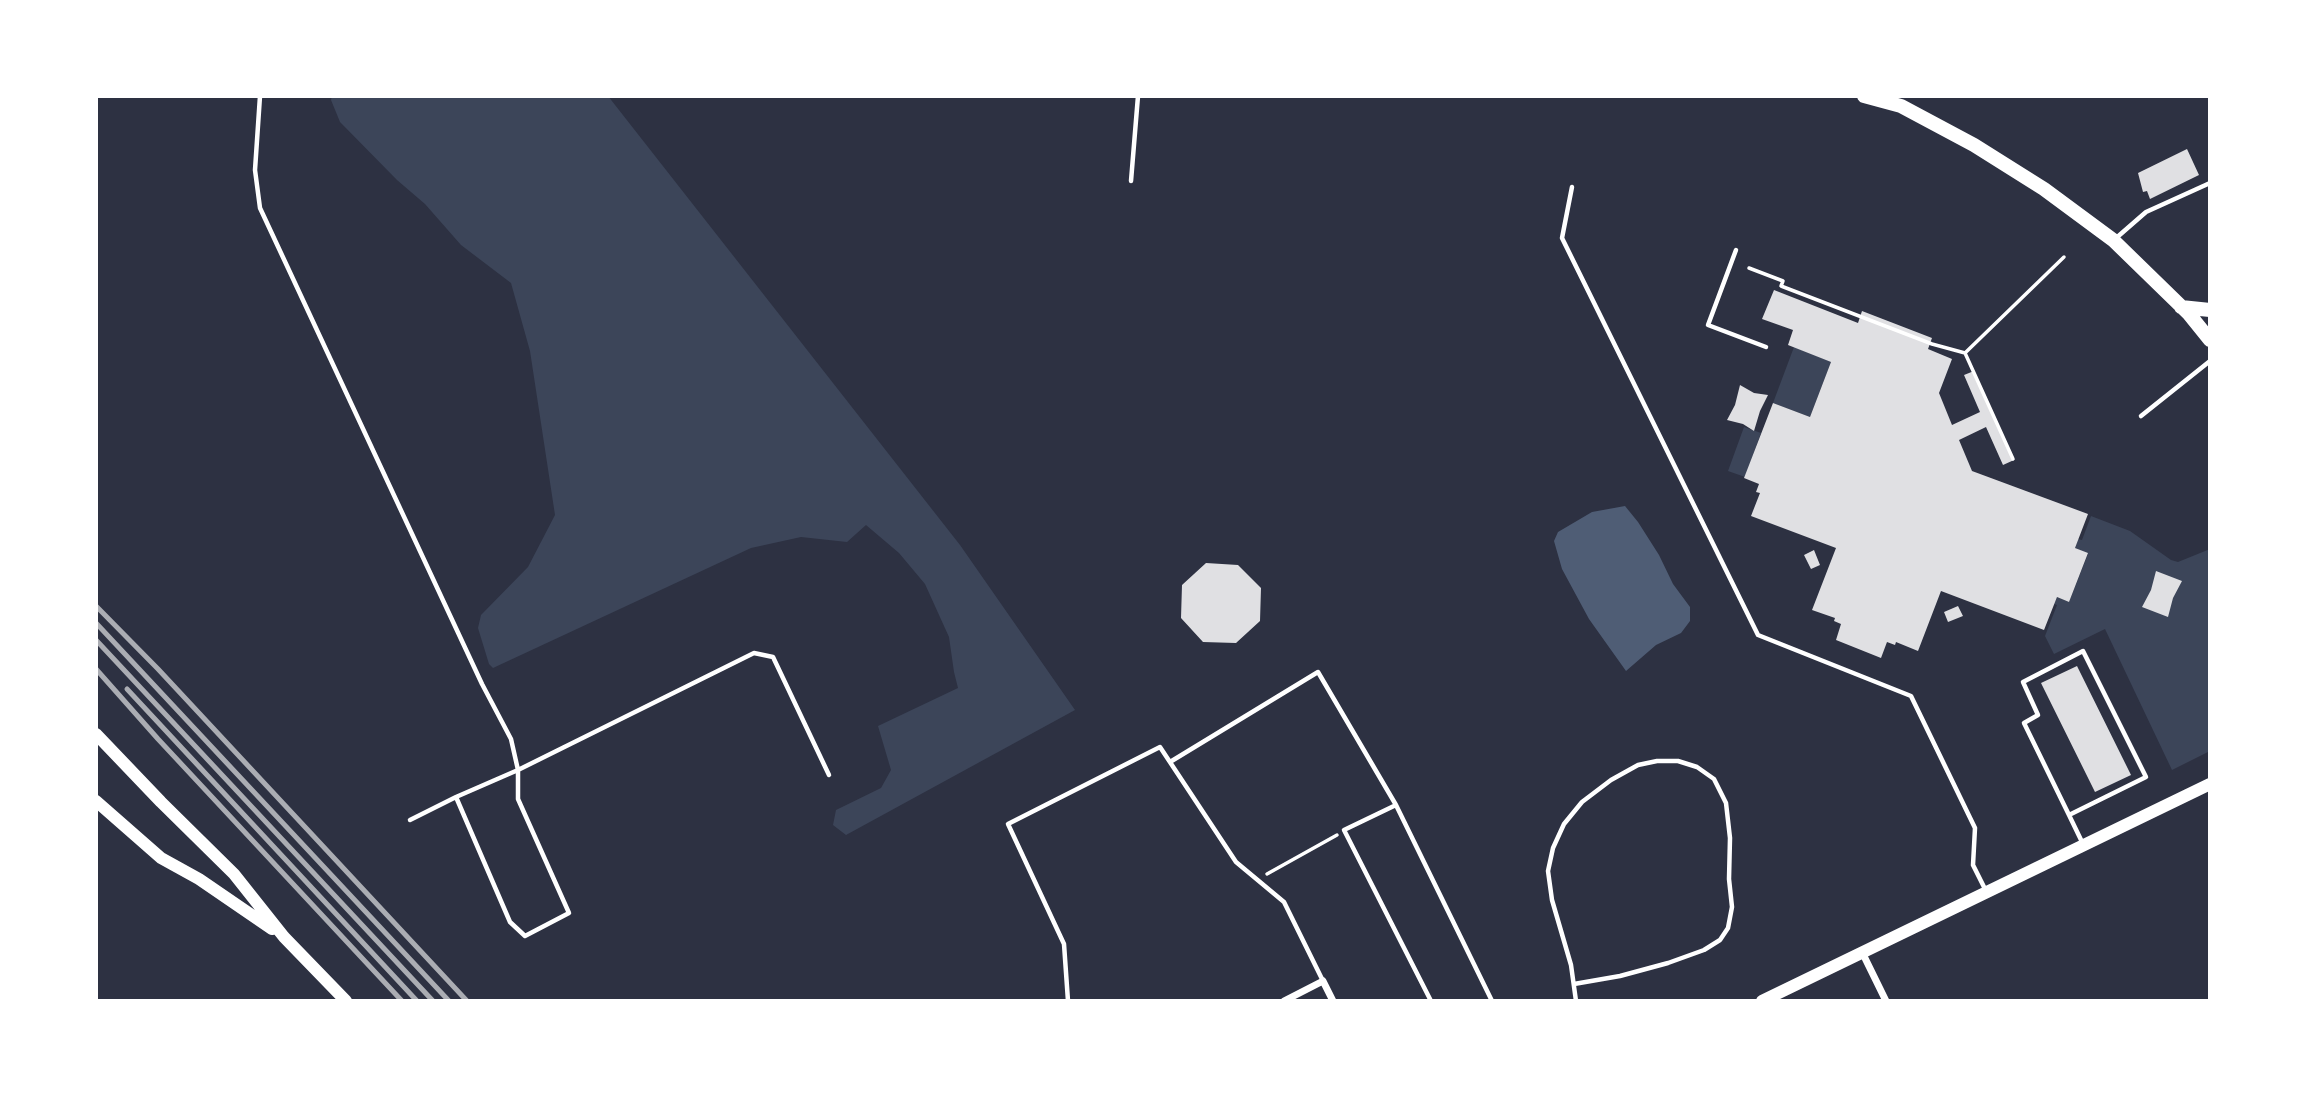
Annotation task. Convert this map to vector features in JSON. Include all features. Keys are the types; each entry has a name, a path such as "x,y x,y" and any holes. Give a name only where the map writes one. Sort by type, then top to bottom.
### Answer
{"main road":[{"path":"1864,96 1900,106 1973,145 2044,189 2113,240 2181,307 2210,340"},
{"path":"2181,307 2210,310"}],"street":[{"path":"96,734 234,874 284,937 339,999"},
{"path":"1762,1001 2210,784"},
{"path":"96,801 161,858 199,879 284,937"},
{"path":"1861,951 1886,1001"},
{"path":"1283,1001 1323,982 1333,1001"}],"lane":[{"path":"260,96 255,170 260,208 511,738 518,770 518,799 569,913 525,936 510,922 456,797"},
{"path":"1131,181 1138,96"},
{"path":"2113,240 2146,212 2210,183"},
{"path":"1572,187 1562,238 1758,635 1911,696 1975,828 1972,865 1986,891"},
{"path":"1736,250 1708,325 1766,347"},
{"path":"2141,415 2210,361"},
{"path":"2069,815 2146,777 2083,652 2024,682 2038,715 2024,723 2069,815 2084,845"},
{"path":"410,820 518,770 754,653 773,657 829,775"},
{"path":"1170,762 1318,672 1396,805 1492,1001"},
{"path":"1068,1001 1064,944 1008,824 1160,747 1236,862 1283,902 1323,982"},
{"path":"1574,984 1620,976 1704,950 1720,940 1728,928 1732,907 1726,803 1714,779 1697,767 1678,761 1638,765 1611,780 1582,802 1564,824 1553,848 1548,871 1552,900 1571,965 1576,1001"},
{"path":"1396,805 1345,830 1431,1001"}],"path":[{"path":"1965,353 2064,257"},
{"path":"1749,268 1783,282 1781,286 1932,344 1965,353"},
{"path":"1965,353 2012,459"},
{"path":"1257,880 1345,830"}],"shaded area":[{"path":"332,96 608,96 960,545 1075,710 846,835 833,825 836,810 881,788 891,770 878,726 958,688 949,637 925,584 899,553 866,525 847,542 801,537 751,548 493,668 489,664 478,628 481,615 528,567 555,515 530,351 511,283 461,245 425,204 397,180 340,122 331,100"},
{"path":"1794,347 1831,362 1810,417 1773,403"},
{"path":"1744,427 1761,433 1745,477 1728,471"},
{"path":"1625,506 1638,522 1673,584 1690,607 1690,621 1681,633 1656,645 1626,671 1589,619 1562,569 1554,541 1558,532 1592,512"},
{"path":"2091,516 2130,531 2171,560 2178,562 2210,549 2210,751 2172,770 2105,629 2054,654 2045,636 2057,605 2054,604 2057,597 2069,602 2088,554 2075,548 2078,539 2082,540"}],"building":[{"path":"2187,149 2199,175 2150,199 2147,191 2143,192 2138,173"},
{"path":"1774,290 1858,323 1862,311 1932,338 1928,349 1952,359 1939,393 1952,425 1980,412 1964,375 1974,371 2014,460 2003,465 1986,427 1959,440 1972,471 2088,514 2075,548 2088,553 2069,602 2057,597 2044,630 1941,591 1918,651 1896,642 1895,645 1887,642 1881,658 1836,640 1841,624 1834,621 1835,618 1812,610 1836,548 1751,516 1760,493 1756,492 1759,484 1744,478 1773,403 1810,417 1831,362 1788,345 1793,330 1762,319"},
{"path":"1740,385 1754,393 1768,395 1754,431 1743,424 1727,420 1735,405"},
{"path":"1814,550 1820,565 1811,569 1804,555"},
{"path":"1206,563 1238,565 1261,588 1260,621 1236,643 1203,642 1181,618 1182,585"},
{"path":"2156,571 2182,581 2173,598 2168,617 2142,607 2151,590"},
{"path":"1958,606 1963,616 1948,622 1944,612"},
{"path":"2077,666 2131,775 2095,792 2041,683"}],"railway":[{"path":"96,606 467,1001"},
{"path":"96,623 449,1001"},
{"path":"96,640 433,1001"},
{"path":"96,669 402,1001"},
{"path":"127,689 417,1001"}]}
